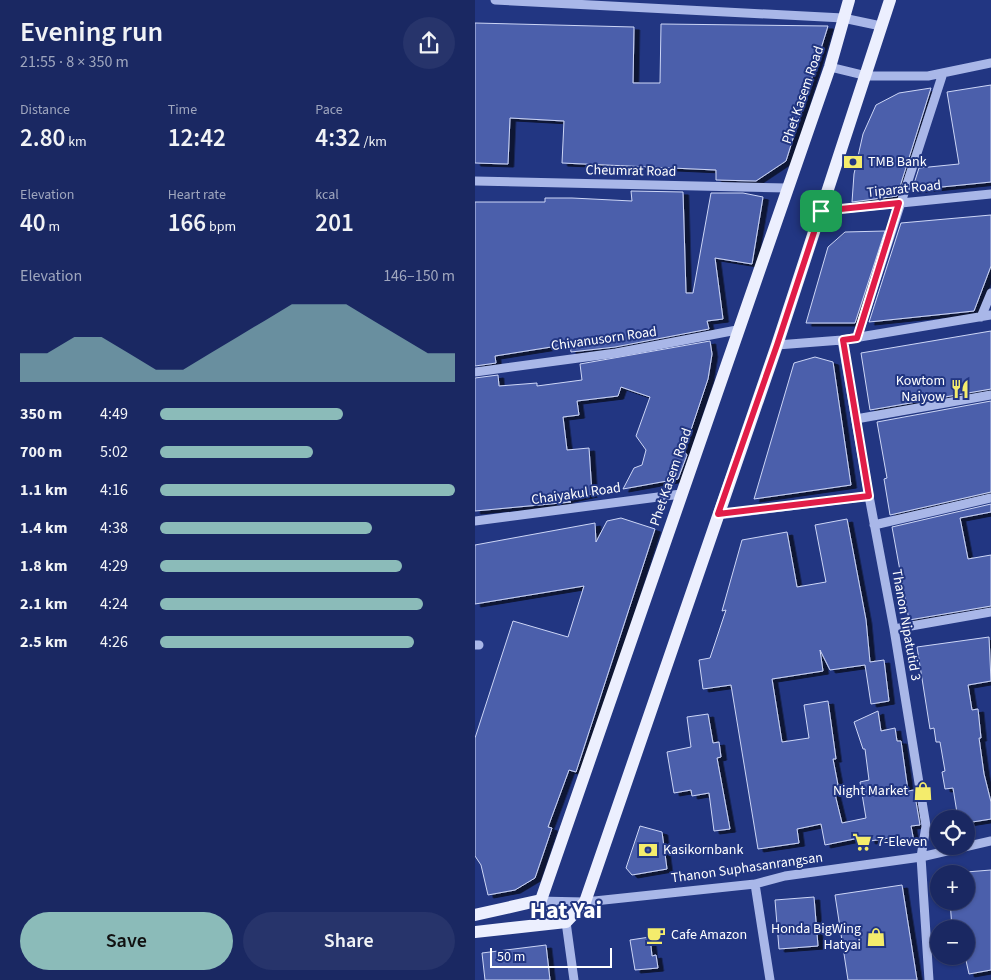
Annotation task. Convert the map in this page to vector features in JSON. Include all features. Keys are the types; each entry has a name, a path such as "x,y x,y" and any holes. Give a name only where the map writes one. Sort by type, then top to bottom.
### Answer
{"main road":[{"name":"Phet Kasem Road","path":"541,900 737,330 830,67 849,0"},
{"path":"475,932 566,922 585,902 676,643 718,514 777,345 867,76 890,0"},
{"path":"475,915 541,900"}],"street":[{"path":"495,0 843,18 881,26"},
{"path":"830,67 867,76 928,76 991,63"},
{"path":"857,338 899,203 943,73"},
{"name":"Cheumrat Road","path":"475,181 787,188"},
{"name":"Tiparat Road","path":"821,211 991,194"},
{"path":"981,316 991,293"},
{"path":"777,345 843,340 991,315"},
{"name":"Chivanusorn Road","path":"475,372 616,353 737,330"},
{"name":"Thanon Nipatutid 3","path":"843,340 874,525 895,629 926,826 921,856 929,980"},
{"path":"856,419 991,395"},
{"name":"Chaiyakul Road","path":"475,522 681,494"},
{"path":"718,514 869,496"},
{"path":"874,525 991,498"},
{"path":"895,629 991,612"},
{"name":"Thanon Suphasanrangsan","path":"475,909 541,900 585,902 755,884 785,876 921,856 991,841"},
{"path":"755,884 770,980"},
{"path":"541,900 566,922 574,980"},
{"path":"475,938 566,922"}],"building":[{"path":"475,23 634,27 633,83 660,83 661,24 828,26 786,161 756,181 716,180 716,170 562,163 564,121 510,118 508,164 475,163"},
{"path":"991,85 991,182 912,190 919,168 959,164 947,92"},
{"path":"931,88 897,196 852,202 854,174 863,134 876,105 899,93"},
{"path":"631,191 683,192 686,293 693,293 711,193 743,193 763,197 752,264 715,258 723,319 707,321 709,329 615,347 571,352 570,344 495,356 496,363 475,366 475,202 545,202 545,198 632,201"},
{"path":"991,215 991,266 974,311 869,322 901,223"},
{"path":"885,231 855,323 806,323 828,247 845,232"},
{"path":"991,331 991,389 870,410 861,353"},
{"path":"710,341 712,354 708,379 684,451 687,455 678,479 623,489 634,468 642,465 646,450 636,436 650,397 621,387 618,396 577,401 579,415 563,417 567,450 589,448 592,494 564,500 571,502 475,511 475,378 498,375 499,386 537,383 537,386 582,380 580,364"},
{"path":"815,357 833,362 851,485 754,499 794,363"},
{"path":"991,401 991,492 890,515 884,479 887,478 877,422"},
{"path":"991,504 991,512 960,518 968,559 991,555 991,606 909,620 892,527"},
{"path":"621,518 655,529 576,772 569,770 548,827 552,828 535,878 515,890 488,895 481,865 475,856 475,738 513,621 568,637 584,586 475,604 475,545 595,523 596,542 607,521"},
{"path":"847,519 866,620 870,662 884,660 889,701 871,704 865,665 830,670 820,650 823,671 772,679 782,742 809,738 804,705 828,701 836,759 833,759 838,785 833,786 842,823 866,818 860,782 869,780 865,749 863,749 854,722 878,711 881,731 895,728 897,741 901,741 908,791 914,790 920,825 911,826 914,842 897,844 896,837 870,841 869,836 825,845 821,824 797,829 799,843 758,849 731,685 703,689 699,660 710,658 726,610 722,611 742,540 787,532 797,587 826,582 815,525"},
{"path":"989,637 991,681 968,685 972,710 978,709 981,738 979,738 984,774 991,802 991,819 975,822 975,810 957,810 953,788 945,789 942,772 945,771 940,742 936,742 934,728 930,729 917,647"},
{"path":"708,714 713,743 719,742 721,757 717,758 730,829 714,831 709,793 692,796 691,790 674,793 667,752 691,747 687,717"},
{"name":"Kasikornbank","path":"640,826 662,832 667,869 632,875 626,868"},
{"path":"991,870 991,970 969,974 967,965 975,965 975,920 951,920 951,910 975,910 975,871"},
{"name":"Honda BigWing Hatyai","path":"902,885 917,980 848,980 835,895"},
{"path":"814,897 818,946 779,949 775,900"},
{"path":"650,937 652,956 656,955 658,968 635,970 630,940"},
{"path":"546,945 550,980 485,980 482,953"}],"place":[{"name":"TMB Bank","path":"853,162"},
{"name":"Kowtom Naiyow","path":"960,389"},
{"name":"Night Market","path":"923,791"},
{"name":"7-Eleven","path":"862,842"},
{"name":"Kasikornbank","path":"648,850"},
{"name":"Cafe Amazon","path":"656,935"},
{"name":"Honda BigWing Hatyai","path":"876,937"}],"district":[{"name":"Hat Yai","path":"566,910"}],"route":[{"path":"899,203 857,338 843,340 869,496 718,514 777,345 821,211 899,203"}]}
